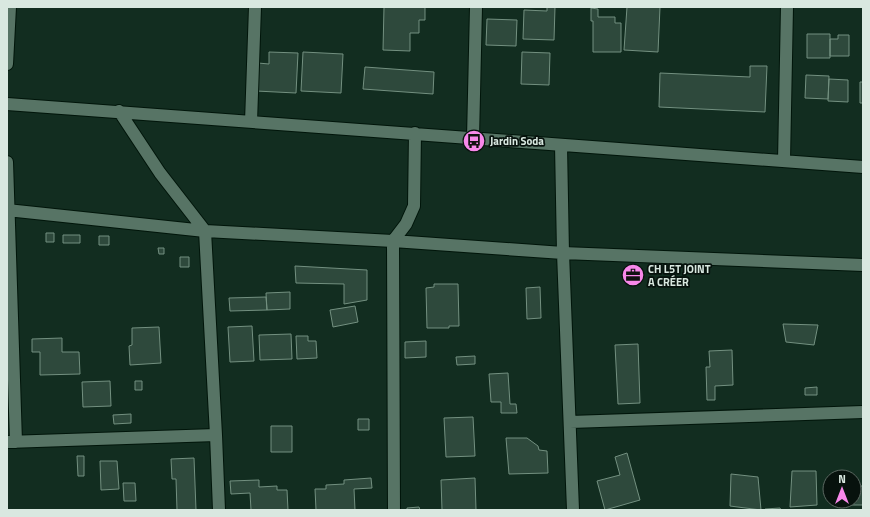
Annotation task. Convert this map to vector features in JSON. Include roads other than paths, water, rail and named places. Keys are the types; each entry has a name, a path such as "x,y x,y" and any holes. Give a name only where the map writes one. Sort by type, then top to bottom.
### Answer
{"street":[{"path":"7,64 10,7"},
{"path":"251,122 255,7"},
{"path":"474,138 476,7"},
{"path":"784,161 788,7"},
{"path":"7,104 119,111 863,167"},
{"path":"119,111 160,173 205,231 216,435 218,510"},
{"path":"394,510 393,241 406,224 414,206 415,133"},
{"path":"561,144 563,253 573,510"},
{"path":"7,162 11,442 216,435"},
{"path":"8,210 205,231 393,241 563,253 863,265"},
{"path":"570,422 863,412"}],"place":[{"name":"Jardin Soda","path":"474,141"},
{"name":"CH L5T JOINT A CRÉER","path":"633,275"}]}
